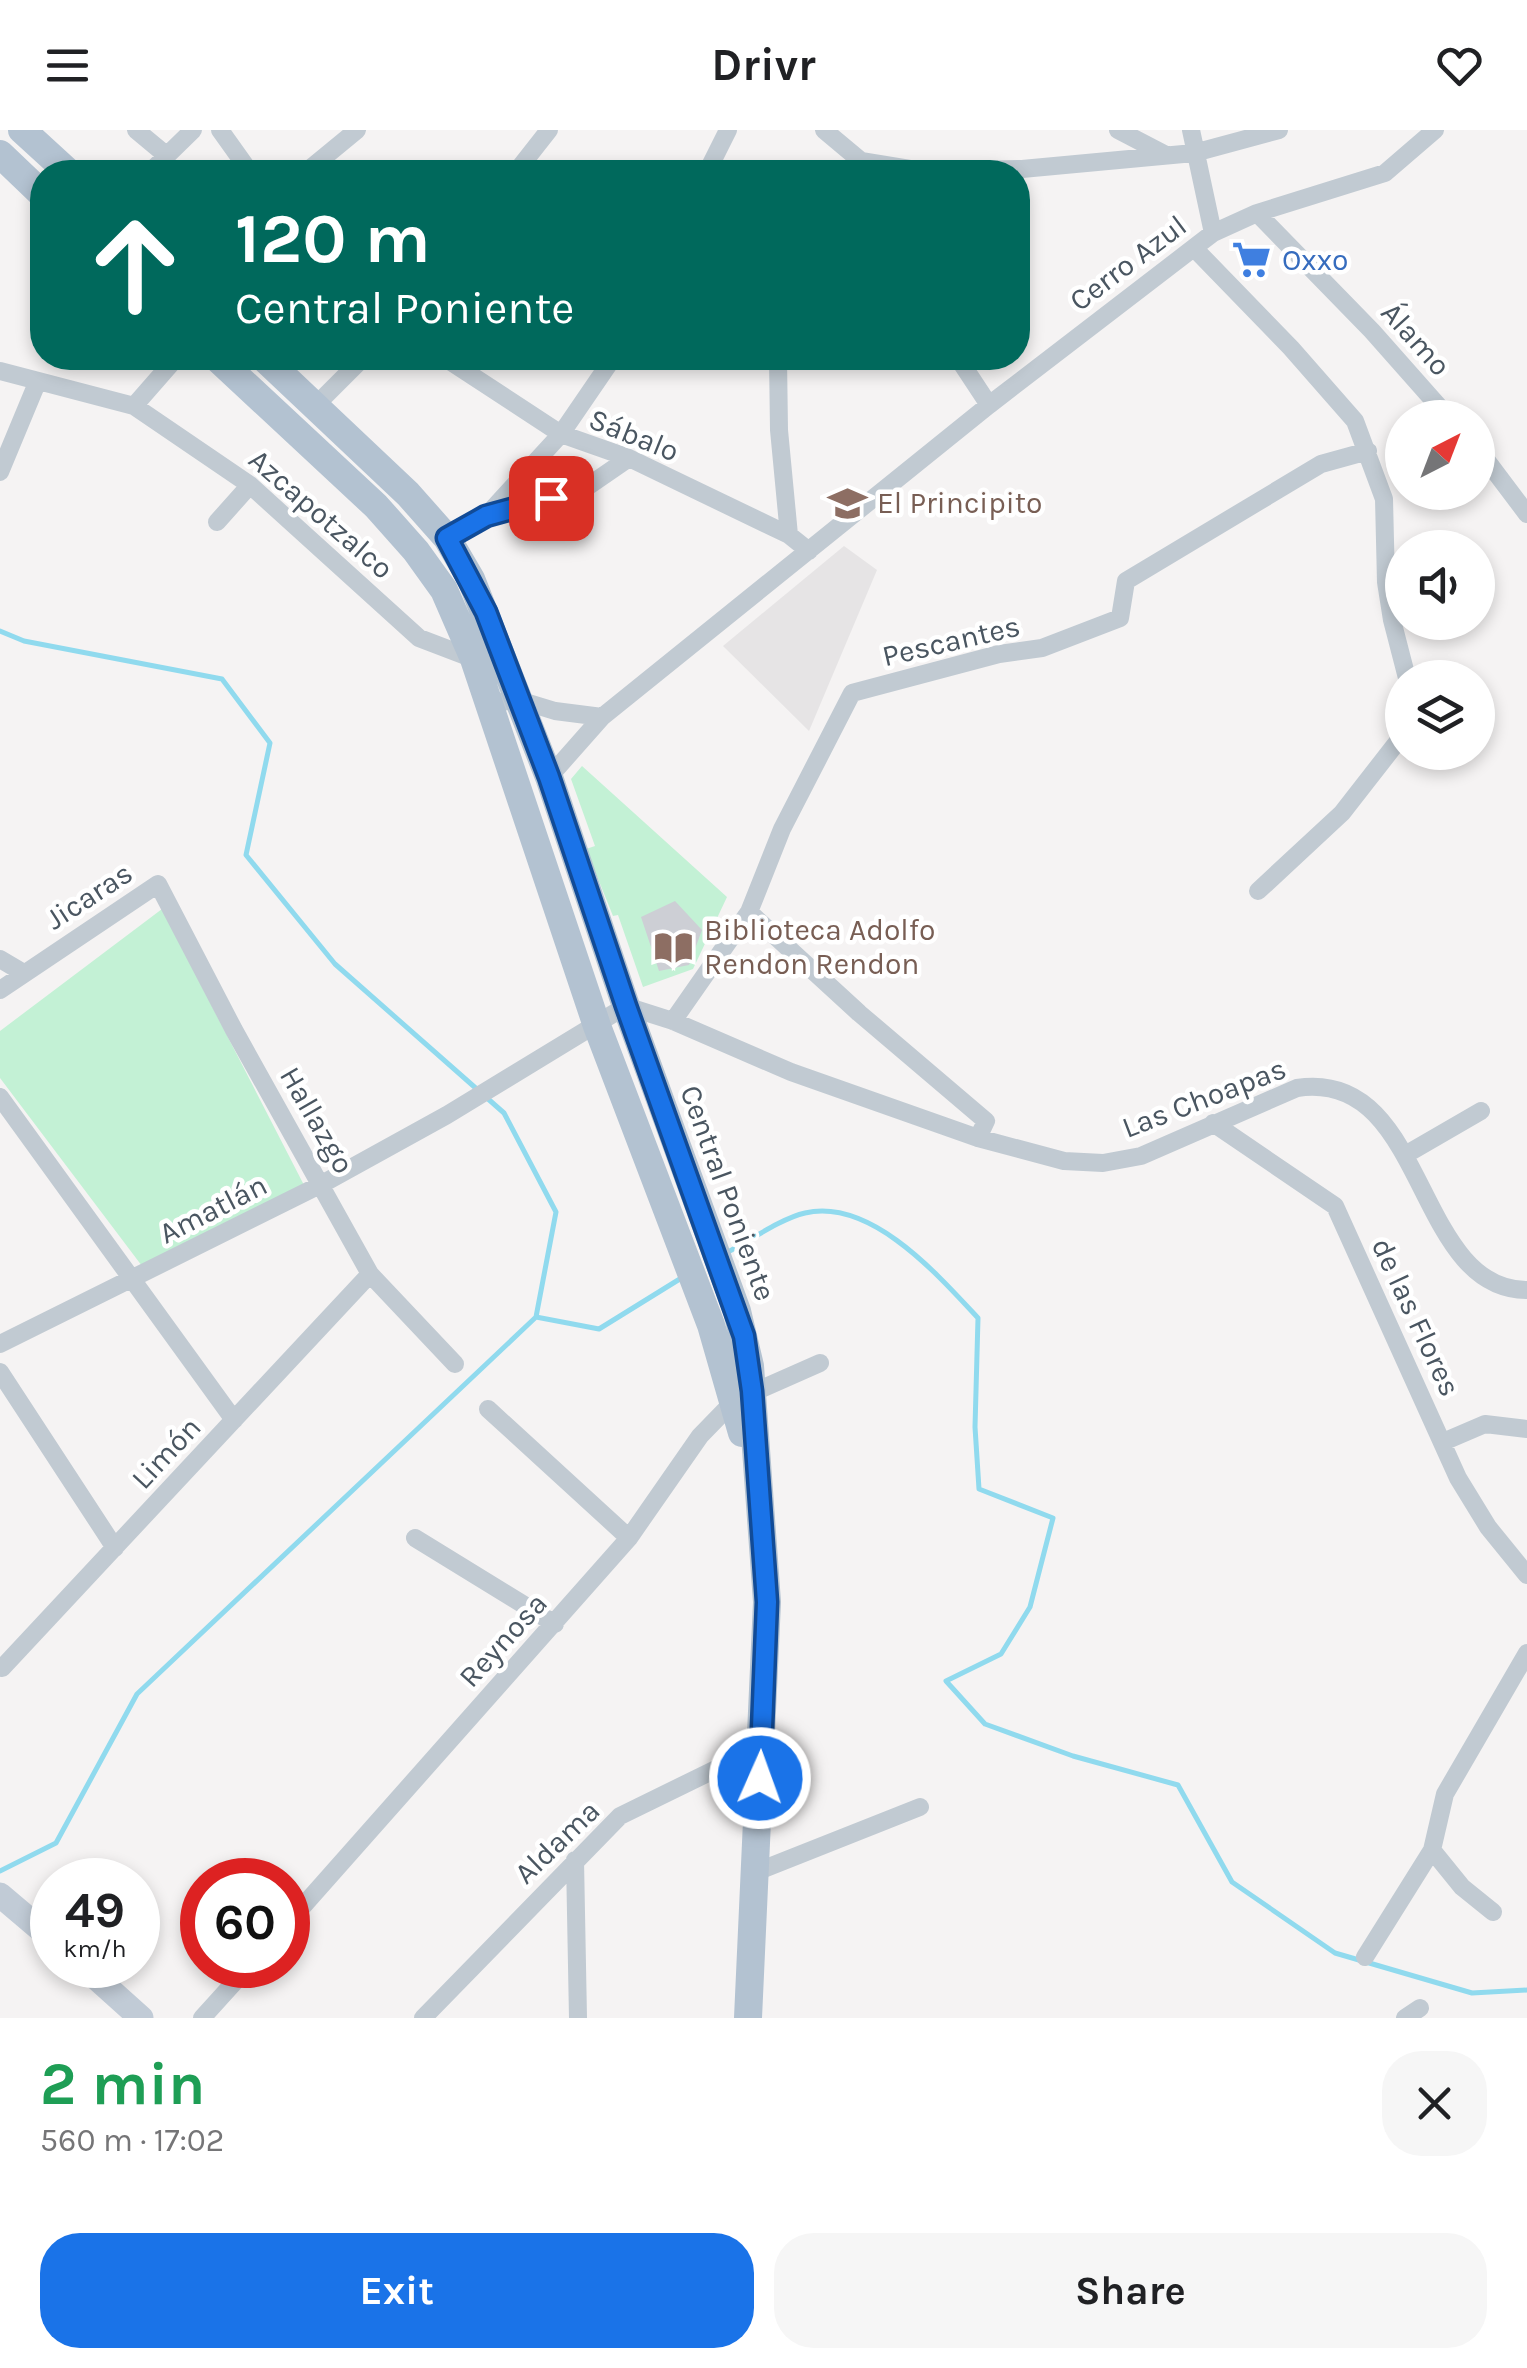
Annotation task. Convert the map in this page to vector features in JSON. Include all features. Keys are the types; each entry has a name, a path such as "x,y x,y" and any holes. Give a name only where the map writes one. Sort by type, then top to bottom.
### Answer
{"main road":[{"path":"22,130 55,160"},
{"path":"0,154 30,183"},
{"name":"Central Poniente","path":"230,370 376,506 416,550 444,590 474,659 597,1026 711,1325 743,1396"},
{"name":"Central Poniente","path":"277,370 408,494 447,538 486,612 549,777 626,1006 737,1312 767,1602 748,2018"}],"street":[{"path":"136,130 166,155"},
{"path":"161,160 192,130"},
{"path":"220,130 241,160"},
{"path":"321,160 357,130"},
{"path":"525,160 549,130"},
{"path":"713,160 728,130"},
{"path":"824,130 852,160"},
{"path":"1118,130 1168,156"},
{"path":"1191,130 1213,232"},
{"path":"1030,169 1194,153 1279,130"},
{"name":"Cerro Azul","path":"549,777 602,717 989,405 1213,232 1257,213 1385,173 1435,130"},
{"name":"Álamo","path":"1257,213 1433,400"},
{"path":"1194,248 1355,421 1384,500 1386,582 1402,660"},
{"path":"134,406 166,370"},
{"path":"315,406 351,370"},
{"name":"Sábalo","path":"463,370 560,434 629,458 788,535 809,552"},
{"path":"486,516 560,434 605,370"},
{"path":"778,370 788,535"},
{"path":"966,370 989,405"},
{"name":"Azcapotzalco","path":"0,371 134,406 250,485 419,638 474,659"},
{"path":"0,472 38,383"},
{"name":"Pescantes","path":"673,1021 749,912 782,829 852,693 1000,654 1042,648 1120,618 1126,581 1321,464 1368,451"},
{"path":"447,538 486,516 584,490 629,458"},
{"path":"1495,472 1527,514"},
{"path":"216,522 250,485"},
{"path":"488,703 519,700 555,711 602,717"},
{"path":"1258,890 1342,813 1385,758"},
{"name":"Jicaras","path":"0,990 158,884"},
{"name":"Hallazgo","path":"158,884 370,1274 455,1364"},
{"path":"749,912 986,1121 978,1138"},
{"path":"0,959 22,972"},
{"path":"597,1026 626,1006"},
{"name":"Las Choapas","path":"626,1006 673,1021 792,1072 978,1138 1064,1160 1102,1163 1141,1156 1297,1088 1324,1088 1347,1095 1382,1121 1405,1154 1447,1236 1476,1272 1512,1290 1527,1290"},
{"name":"Amatlán","path":"0,1344 322,1184 597,1026"},
{"path":"0,1097 234,1420"},
{"path":"1405,1154 1481,1111"},
{"name":"de las Flores","path":"1213,1123 1334,1206 1458,1478 1488,1527 1527,1575"},
{"name":"Limón","path":"2,1668 370,1274"},
{"path":"743,1396 820,1363"},
{"path":"0,1372 115,1548"},
{"name":"Reynosa","path":"310,1897 555,1624 629,1538 700,1436 743,1396"},
{"path":"488,1409 629,1538"},
{"path":"1443,1442 1484,1424 1527,1429"},
{"path":"415,1538 555,1624"},
{"path":"1365,1957 1432,1850 1445,1794 1527,1653"},
{"name":"Aldama","path":"423,2018 620,1816 761,1747"},
{"path":"756,1872 920,1807"},
{"path":"1432,1850 1462,1887 1493,1912"},
{"path":"575,1860 578,2018"},
{"path":"3,1897 30,1921"},
{"path":"108,1988 141,2018"},
{"path":"202,2018 229,1988"}],"shaded area":[{"path":"844,546 877,570 809,731 723,646"}],"green space":[{"path":"582,766 727,897 693,969 643,987 618,915 613,916 586,849 595,846 571,779"},
{"path":"162,909 306,1189 142,1266 0,1078 0,1031"}],"building":[{"name":"Biblioteca Adolfo Rendon Rendon","path":"675,901 702,930 689,965 659,971 641,917"}],"waterway":[{"path":"0,631 24,641 222,679 270,743 246,855 335,964 504,1113 556,1212 536,1317 137,1694 56,1843 0,1871"},
{"path":"728,1252 805,1213 830,1211 854,1217 901,1244 978,1318 975,1427 979,1489 1053,1518 1030,1607 1001,1654 946,1681 985,1724 1073,1756 1178,1785 1232,1882 1335,1953 1472,1993 1527,1990"},
{"path":"536,1317 599,1329 683,1277"}],"place":[{"name":"Oxxo","path":"1252,260"},
{"name":"El Principito","path":"847,503"},
{"name":"Biblioteca Adolfo Rendon Rendon","path":"674,947"}],"route":[{"path":"551,498 486,516 447,538 486,612 549,777 744,1336 750,1366 767,1602 760,1778"}]}
